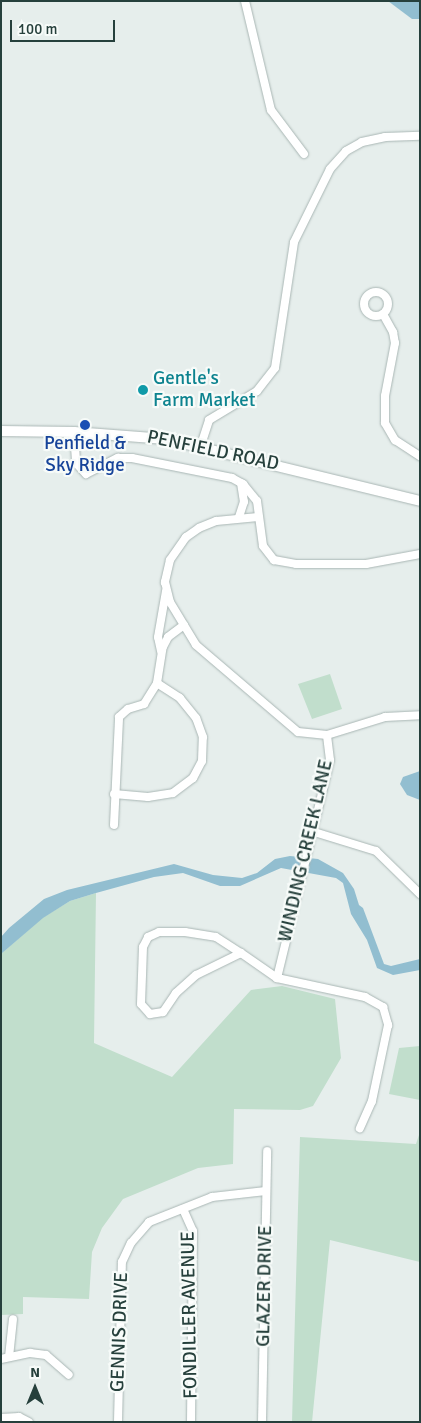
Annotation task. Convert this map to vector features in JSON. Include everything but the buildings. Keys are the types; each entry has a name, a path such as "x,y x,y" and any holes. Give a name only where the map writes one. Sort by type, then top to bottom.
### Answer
{"main road":[{"name":"PENFIELD ROAD","path":"1,431 131,434 200,445 420,501"}],"street":[{"path":"245,1 270,110 304,154"},
{"path":"200,445 209,420 257,391 275,368 294,242 334,163 346,151 362,142 385,136 420,136"},
{"path":"382,314 393,332 396,343 385,396 385,423 390,433 405,450 420,456"},
{"path":"74,432 76,463 86,474 118,458 132,458 232,478 241,483 257,500 263,546 268,555 284,562 366,564 420,554"},
{"path":"239,517 244,502 241,483"},
{"name":"WINDING CREEK LANE","path":"258,517 239,517 216,521 186,537 170,560 165,582 184,625 201,650 298,732 327,735 330,760 277,978"},
{"path":"114,825 119,717 128,709 144,704 158,683 161,654 158,637 167,589"},
{"path":"161,654 168,637 184,625"},
{"path":"114,794 148,798 173,793 188,784 202,761 203,737 196,718 180,698 158,683"},
{"path":"327,735 385,717 420,715"},
{"path":"312,831 376,850 420,894"},
{"path":"241,953 186,982 160,1014 150,1014 142,1008 143,947 151,935 172,931 208,934 224,940 277,978 365,997 383,1007 388,1025 372,1101 360,1128"},
{"name":"GLAZER DRIVE","path":"262,1422 267,1151"},
{"name":"GENNIS DRIVE","path":"118,1422 122,1262 131,1243 150,1222 183,1208 212,1197 266,1191"},
{"name":"FONDILLER AVENUE","path":"183,1208 193,1231 191,1422"},
{"path":"13,1319 5,1358 30,1353 46,1355 69,1375"},
{"path":"1,1418 19,1417 29,1422"}],"green space":[{"path":"330,674 342,709 312,719 298,684"},
{"path":"96,893 94,1043 172,1077 251,990 282,986 335,999 341,1058 313,1106 300,1110 234,1109 233,1164 198,1168 123,1199 102,1228 92,1252 89,1299 23,1297 23,1314 1,1315 1,954 42,918 70,901"},
{"path":"420,1046 420,1100 389,1094 399,1048"},
{"path":"420,1132 420,1262 330,1240 312,1422 292,1422 300,1137 416,1144"}],"water":[{"path":"388,1 420,1 420,19 412,19"},
{"path":"420,771 420,800 407,795 400,784 403,777"},
{"path":"290,856 318,859 343,873 354,889 359,905 363,908 384,964 391,966 420,959 420,970 393,975 377,968 367,940 351,914 343,883 336,878 281,868 240,886 220,886 183,873 154,877 96,893 70,901 43,918 1,954 1,937 9,928 44,899 67,890 174,864 213,875 242,878 257,873 275,859"}],"place":[{"name":"Gentle's Farm Market","path":"143,390"},
{"name":"Penfield & Sky Ridge","path":"85,425"}]}
